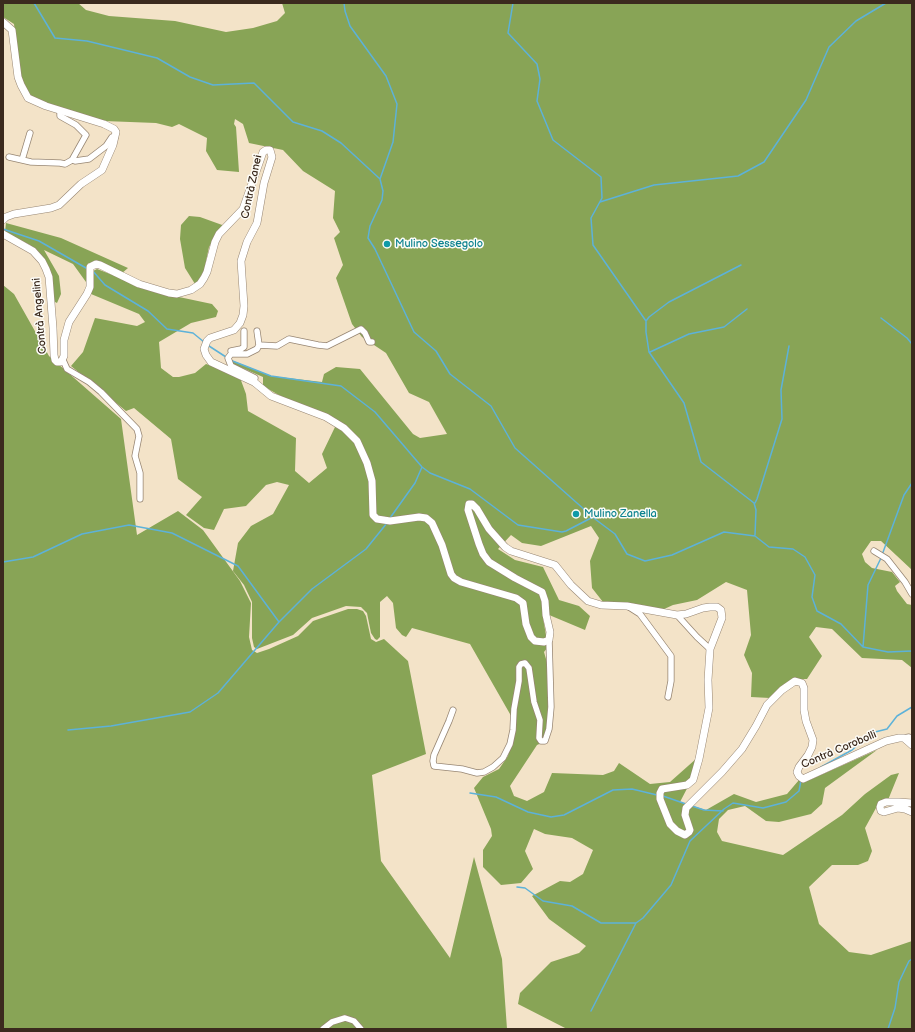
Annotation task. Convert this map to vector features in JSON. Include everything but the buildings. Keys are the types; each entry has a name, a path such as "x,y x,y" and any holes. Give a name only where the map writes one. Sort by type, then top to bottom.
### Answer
{"street":[{"path":"3,22 9,26 13,34 18,77 24,93 28,98 60,111 110,126 114,129 115,137 106,165 102,170 81,184 59,204 51,208 14,214 3,220"},
{"path":"60,111 60,116 76,125 86,135 72,160"},
{"path":"22,160 30,133"},
{"path":"9,157 31,162 64,164 72,160 89,159 106,146 112,137 115,137"},
{"name":"Contrà Zanei","path":"63,360 64,340 67,327 90,287 90,267 96,264 100,265 139,284 169,293 177,294 191,290 200,284 204,278 215,242 220,234 243,209 263,152 268,149 271,152 272,157 264,183 260,212 257,223 247,242 241,261 244,306 243,315 240,323 234,330 210,338 205,344 204,349 206,355 211,362 254,382 271,396 336,422 357,441 367,463 372,481 373,515 377,518 388,521 419,517 426,518 432,523 442,545 451,574 454,578 461,582 516,598 523,603 526,624 531,637 535,641 544,642 549,640"},
{"name":"Contrà Angelini","path":"3,234 33,251 42,261 46,269 49,277 54,355 57,362 61,362 63,360"},
{"path":"259,345 278,346 289,339 327,346 361,329 365,333 369,342 372,342"},
{"path":"244,331 244,347 229,351 229,355 247,354 257,349 259,345 257,331"},
{"name":"Contrà Zanei","path":"229,355 228,358 230,364 255,378 254,382"},
{"path":"63,360 67,369 89,382 101,392 137,429 139,436 135,456 140,473 140,499"},
{"name":"Contrà Corobolli","path":"549,640 550,632 542,592 489,562 483,554 479,544 468,510 469,504 472,504 477,509 488,529 511,551 555,565 571,585 588,601 611,606 627,606 677,615 710,607 717,607 721,610 722,618 710,649 708,680 709,708 693,780 686,785 664,788 662,789 660,796 670,824 677,831 685,835 689,832 690,830 685,815 686,808 722,772 742,748 767,705 782,690 795,681 802,683 804,688 804,710 806,722 813,740 812,747 797,772 801,778 886,741 898,738 910,741"},
{"path":"874,551 882,555 905,582 912,594"},
{"path":"627,606 640,614 672,656 671,681 668,697"},
{"path":"677,615 710,649"},
{"path":"453,710 434,755 434,766 462,769 477,773 484,772 493,767 503,758 510,744 519,681 519,667 520,664 525,663 529,668 534,702 540,720 539,738 541,741 545,741 549,729 551,707 549,640"},
{"path":"912,803 886,802 881,804 880,807 881,811 884,812 898,808 912,812"},
{"path":"322,1029 329,1023 342,1018 354,1021 361,1029"}],"green space":[{"path":"3,3 78,3 86,10 109,16 175,21 226,32 253,28 277,21 285,13 282,3 912,3 912,570 881,541 871,541 862,554 865,562 872,568 892,572 900,582 895,586 897,591 907,604 912,605 912,668 902,660 862,658 832,629 816,627 809,637 822,656 807,679 795,679 770,698 751,697 752,673 744,655 751,635 747,590 726,582 697,600 673,605 662,610 603,602 592,588 590,561 599,538 591,526 541,546 522,543 511,535 498,549 515,560 543,567 559,600 579,606 590,616 585,630 542,612 548,647 544,652 548,666 550,706 546,741 537,745 510,786 514,796 527,801 544,792 552,773 603,775 614,771 619,763 650,784 670,782 697,758 693,777 680,802 706,810 734,794 756,802 787,794 799,780 805,782 877,750 825,788 822,804 811,814 779,822 766,821 745,806 728,810 719,819 717,832 722,841 783,855 842,815 865,794 891,775 899,773 888,800 876,808 865,828 872,851 868,861 858,865 832,865 809,887 819,924 849,952 871,955 912,941 912,1029 567,1029 518,1004 520,993 551,962 579,953 586,946 549,919 532,896 560,881 570,882 583,874 593,850 572,838 545,834 534,829 525,851 533,869 521,883 501,885 483,867 483,850 492,836 491,829 474,788 483,777 499,769 508,756 514,721 470,644 412,628 406,637 402,635 396,628 393,603 387,596 380,602 380,637 377,640 371,633 367,613 361,607 346,606 312,618 293,635 257,649 254,647 252,638 252,602 244,585 233,571 238,543 251,526 273,514 289,485 277,482 266,485 246,506 224,509 214,530 204,528 186,515 202,497 178,479 171,439 134,408 126,411 71,366 83,352 95,318 137,326 145,322 139,314 91,294 93,271 97,269 160,293 212,304 218,311 216,317 191,323 159,342 161,368 173,377 179,377 195,373 206,364 239,375 246,394 248,411 296,438 295,471 309,483 327,468 322,454 335,427 331,416 284,398 263,386 263,377 240,367 239,373 231,369 231,360 271,376 322,382 324,374 336,367 360,369 413,434 420,438 447,434 429,402 409,393 386,353 362,337 352,324 336,278 343,265 334,238 340,232 333,218 335,191 303,171 283,150 249,143 243,124 235,119 234,124 236,127 239,172 217,170 206,151 207,138 179,124 172,127 156,123 104,121 31,98 20,77 14,24 3,17"},
{"path":"189,216 200,217 225,226 209,247 204,271 201,278 195,284 185,268 180,239 181,225"},
{"path":"6,223 61,238 128,268 121,274 95,263 88,263 86,282 73,264 44,250 59,276 61,294 57,303 53,301 40,254 30,245 5,232"},
{"path":"3,285 14,294 49,356 121,419 137,535 178,511 203,530 240,581 251,603 249,637 252,650 257,653 269,649 298,636 313,621 348,609 357,609 363,611 366,616 371,639 376,642 384,639 408,661 426,754 372,775 381,861 450,958 474,857 502,959 507,1029 3,1029"}],"waterway":[{"path":"34,3 55,38 87,41 157,58 190,77 213,85 254,83 293,122 322,131 341,143 380,179"},
{"path":"344,3 350,26 386,76 397,104 393,142 380,179"},
{"path":"513,3 508,33 537,64 540,79 537,101 553,140 601,177 602,198 591,218 593,245 646,321 649,352 684,403 701,462 754,503 756,510 755,535"},
{"path":"600,202 654,185 738,176 764,162 806,100 829,47 856,21 886,3"},
{"path":"380,179 383,191 382,200 370,226 368,238 375,249 414,332 436,351 450,374 491,406 515,448 595,519 615,534 627,554 645,561 672,555 724,532 755,536 769,547 793,549 805,557 815,575 812,597 817,611 841,624 863,647 888,652 912,651"},
{"path":"3,229 39,241 86,268"},
{"path":"646,321 669,302 741,265"},
{"path":"92,270 105,285 148,311 167,329 193,333 204,342"},
{"path":"650,352 689,334 724,327 747,309"},
{"path":"881,318 907,338 912,344"},
{"path":"209,346 226,357"},
{"path":"755,503 782,419 781,390 789,346"},
{"path":"230,360 271,376 341,386 375,412 422,467 430,473 470,489 518,525 562,532 593,517"},
{"path":"390,518 415,483 422,467"},
{"path":"882,555 904,495 912,483"},
{"path":"68,730 111,726 190,712 218,693 279,622 312,589 366,549 387,523"},
{"path":"3,562 33,557 82,534 129,525 172,533 238,566 279,622"},
{"path":"863,647 868,585 881,558"},
{"path":"821,767 852,750 871,733 887,729 897,716 912,707"},
{"path":"517,887 525,888 543,901 572,906 601,923 636,923 643,918 671,885 690,841 724,809 733,803 763,808 786,802 799,791 801,780"},
{"path":"470,793 496,797 528,812 551,817 564,815 613,790 632,789 657,795"},
{"path":"663,796 686,804"},
{"path":"692,806 704,810 723,811"},
{"path":"591,1011 636,923"},
{"path":"888,1029 895,1008 899,982 909,961 912,959"}],"place":[{"name":"Mulino Sessegolo","path":"387,244"},
{"name":"Mulino Zanella","path":"576,514"}]}
